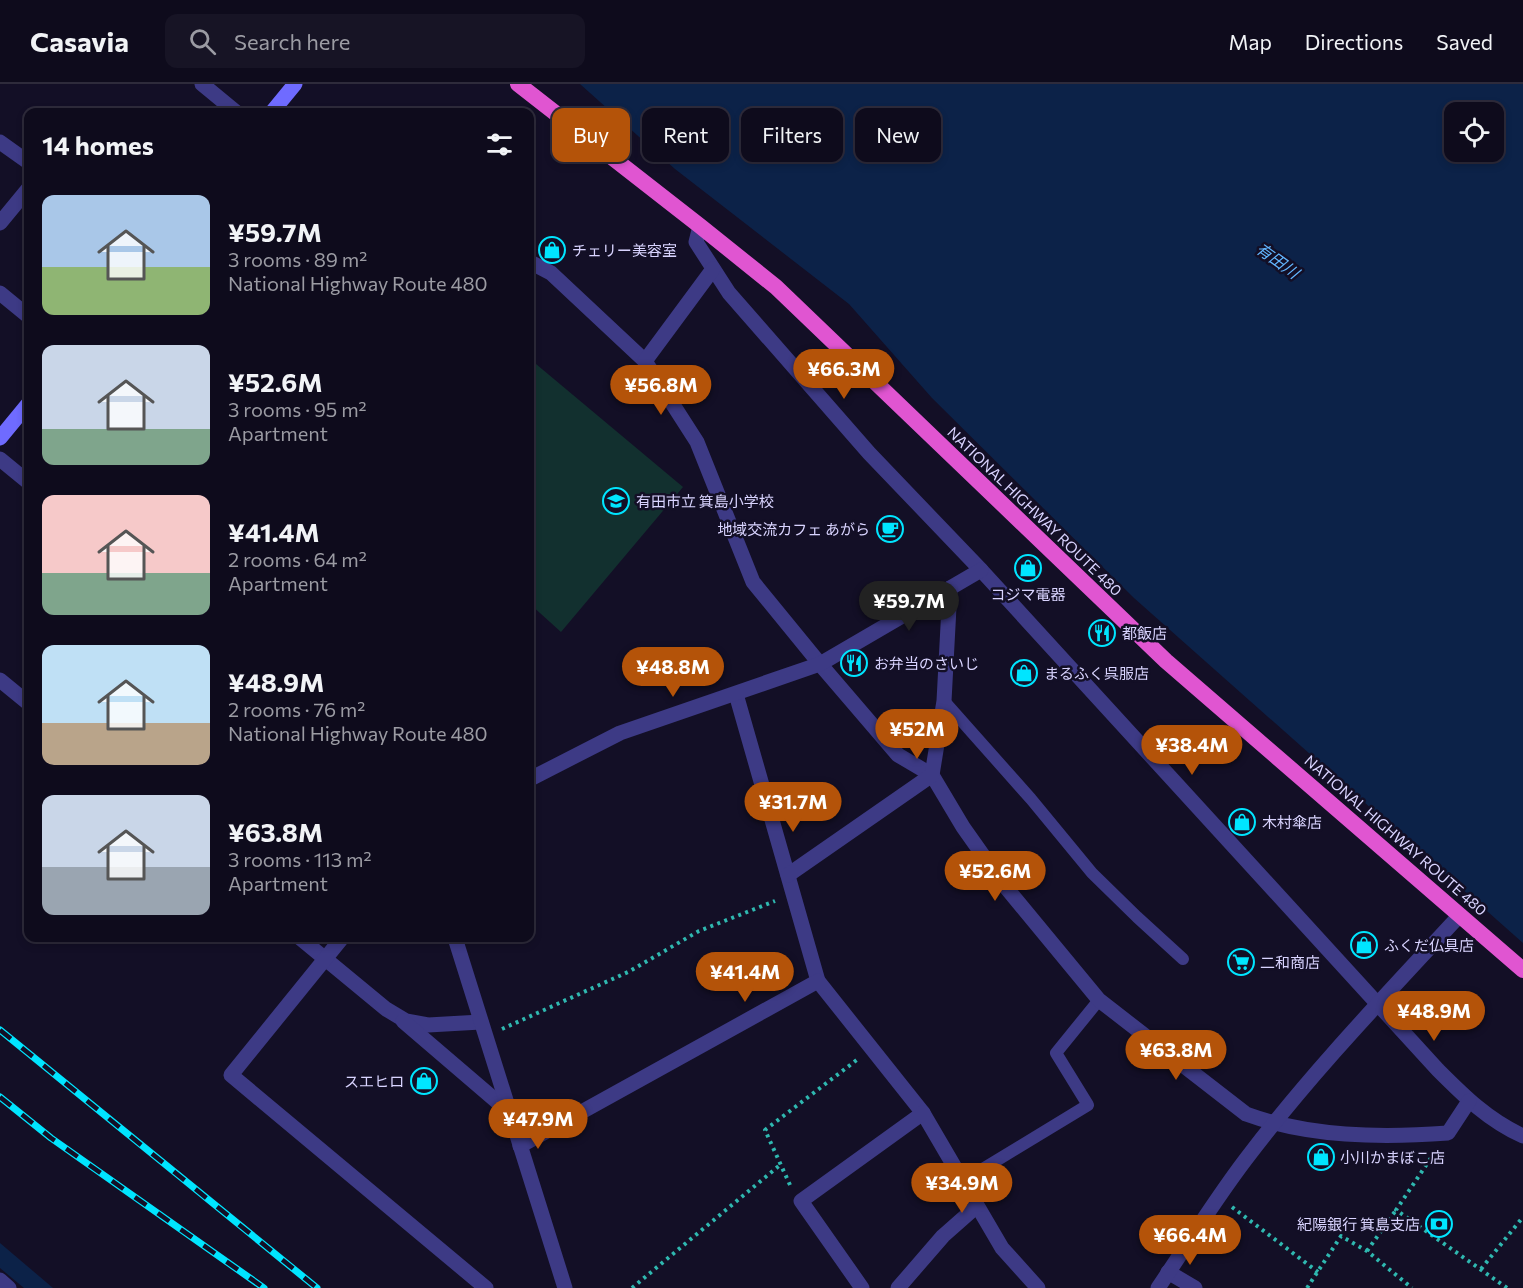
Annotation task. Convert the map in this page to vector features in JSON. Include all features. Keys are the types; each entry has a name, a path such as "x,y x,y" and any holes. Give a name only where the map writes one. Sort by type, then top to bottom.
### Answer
{"highway":[{"name":"NATIONAL HIGHWAY ROUTE 480","path":"518,84 776,287 1166,661 1523,970"}],"main road":[{"path":"275,108 295,84"},
{"path":"0,438 24,409"}],"street":[{"path":"202,84 231,108"},
{"path":"0,142 24,159"},
{"path":"0,223 24,194"},
{"path":"700,225 696,242 729,293 868,453 981,570 1377,1005 1470,1101 1500,1125 1523,1136"},
{"path":"534,264 551,273 645,361 697,442 753,582 819,664 898,755 932,775 963,827 1004,885 1099,1000 1246,1114 1273,1124 1359,1135 1448,1133 1470,1101"},
{"path":"645,361 713,269"},
{"path":"0,293 24,313"},
{"path":"0,459 24,479"},
{"path":"534,777 620,733 819,664 981,570"},
{"path":"788,875 932,775 944,701 950,588"},
{"path":"0,680 24,700"},
{"path":"736,694 818,981 923,1113 1002,1248 1038,1288"},
{"path":"1158,1288 1219,1197 1273,1124 1377,1005 1460,915"},
{"path":"305,942 508,1111"},
{"path":"339,942 231,1075 486,1288"},
{"path":"456,942 564,1288"},
{"path":"520,1146 818,981"},
{"path":"396,1016 428,1025 481,1022"},
{"path":"862,1288 801,1201 923,1113"},
{"path":"898,1288 943,1236 977,1206"},
{"path":"1168,1272 1195,1288"},
{"path":"0,1280 9,1288"}],"lane":[{"path":"944,701 1031,799 1092,873 1184,959"},
{"path":"963,1181 1088,1105 1056,1053 1099,1000"}],"path":[{"path":"485,1037 628,972 699,931 793,894"},
{"path":"801,1201 786,1180 765,1130 872,1049"},
{"path":"1367,1251 1448,1133"},
{"path":"632,1288 780,1166"},
{"path":"1219,1197 1318,1272"},
{"path":"1396,1210 1507,1288"},
{"path":"1481,1269 1523,1217"},
{"path":"1307,1288 1341,1236 1367,1251 1412,1288"}],"green space":[{"path":"534,362 683,487 561,632 534,608"}],"water":[{"name":"有田川","path":"580,84 1523,84 1523,943 1134,598 932,398 849,304 667,162 729,162 729,108 642,108 642,139 630,129 630,108 607,108"},
{"path":"0,1243 53,1288 24,1288 0,1268"}],"railway":[{"path":"0,1030 317,1288"},
{"path":"0,1097 51,1138 264,1288"}],"place":[{"name":"チェリー美容室","path":"552,250"},
{"name":"有田市立 箕島小学校","path":"616,501"},
{"name":"地域交流カフェ あがら","path":"890,529"},
{"name":"コジマ電器","path":"1028,568"},
{"name":"都飯店","path":"1102,633"},
{"name":"お弁当のさいじ","path":"854,663"},
{"name":"まるふく呉服店","path":"1024,673"},
{"name":"木村傘店","path":"1242,822"},
{"name":"ふくだ仏具店","path":"1364,945"},
{"name":"二和商店","path":"1241,962"},
{"name":"スエヒロ","path":"424,1081"},
{"name":"小川かまぼこ店","path":"1321,1157"},
{"name":"紀陽銀行 箕島支店","path":"1439,1224"}]}
